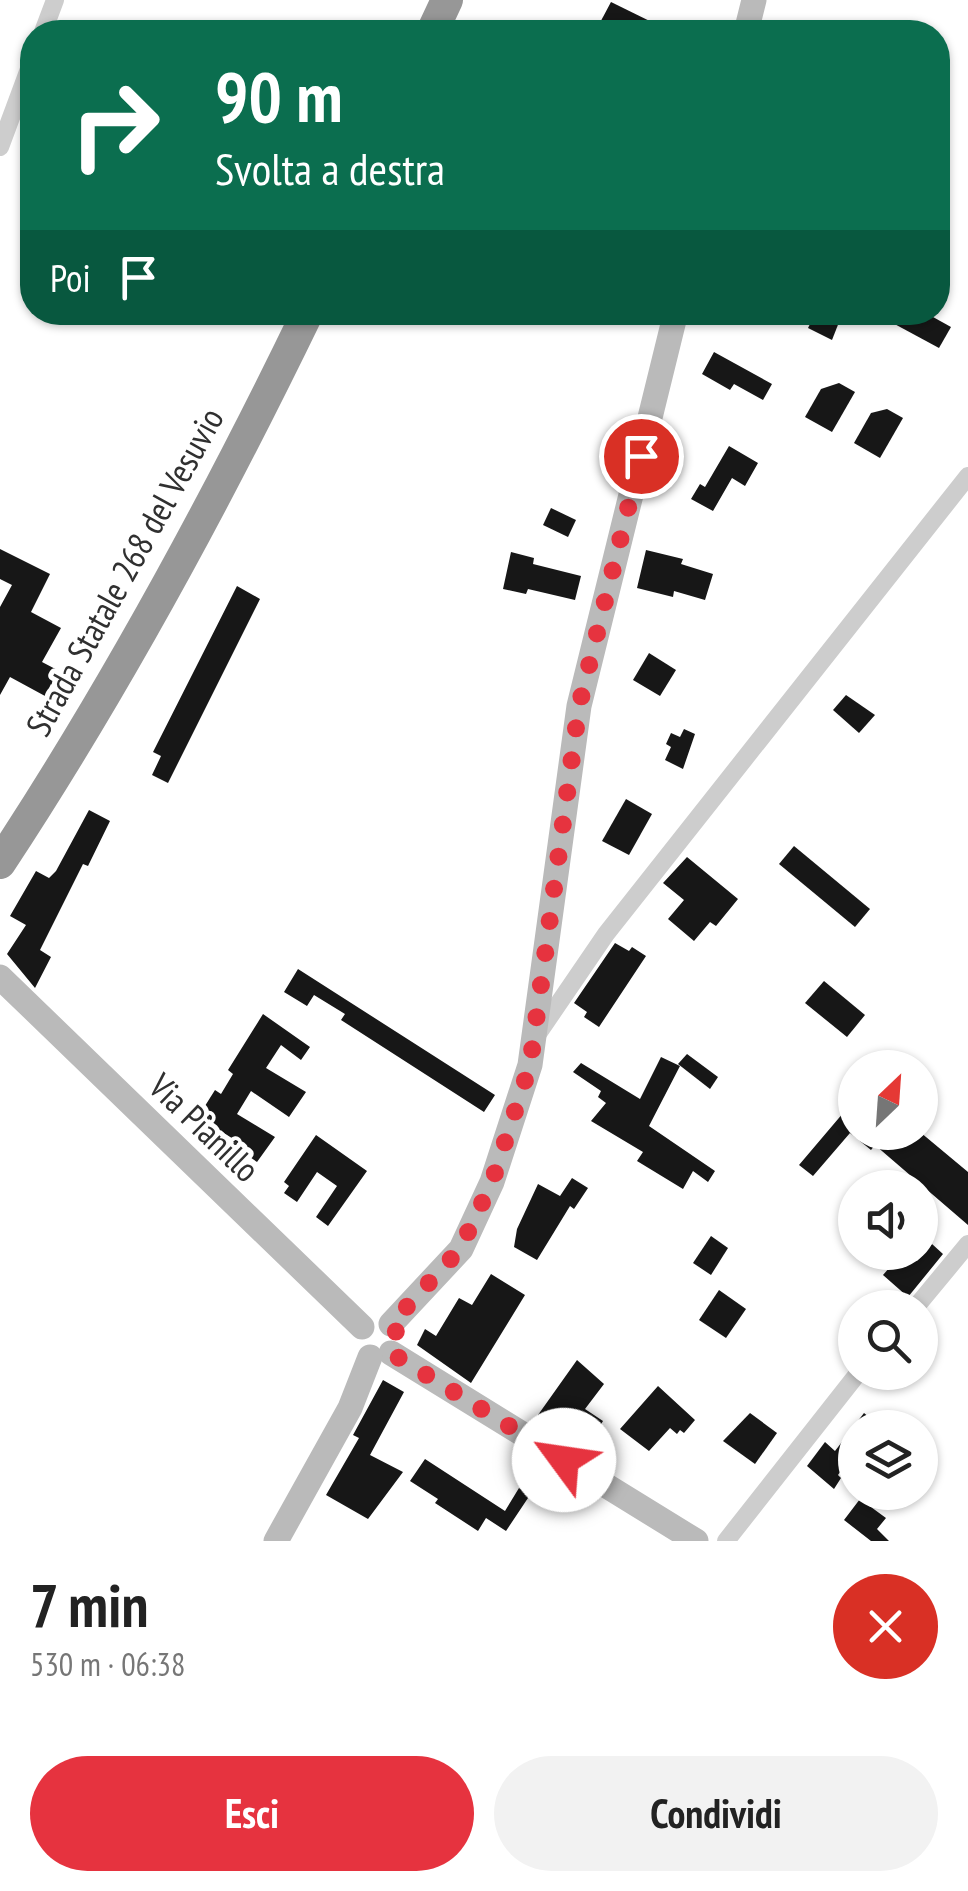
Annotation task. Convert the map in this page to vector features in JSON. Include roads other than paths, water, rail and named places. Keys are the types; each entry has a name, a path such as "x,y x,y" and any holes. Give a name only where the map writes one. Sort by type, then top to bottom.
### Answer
{"highway":[{"name":"Strada Statale 268 del Vesuvio","path":"0,830 76,708 174,537 280,325"},
{"name":"Strada Statale 268 del Vesuvio","path":"0,863 138,640 250,432 302,325"}],"street":[{"path":"0,148 20,94"},
{"path":"391,1324 460,1249 492,1182 513,1123 533,1042 579,706 673,325"},
{"path":"533,1042 606,934 968,476"},
{"name":"Via Pianillo","path":"0,978 362,1327"},
{"path":"930,1290 968,1244"},
{"path":"276,1541 380,1355 398,1335 391,1324 372,1320 362,1327 359,1344 380,1355 696,1541"},
{"path":"726,1541 846,1390"}]}
